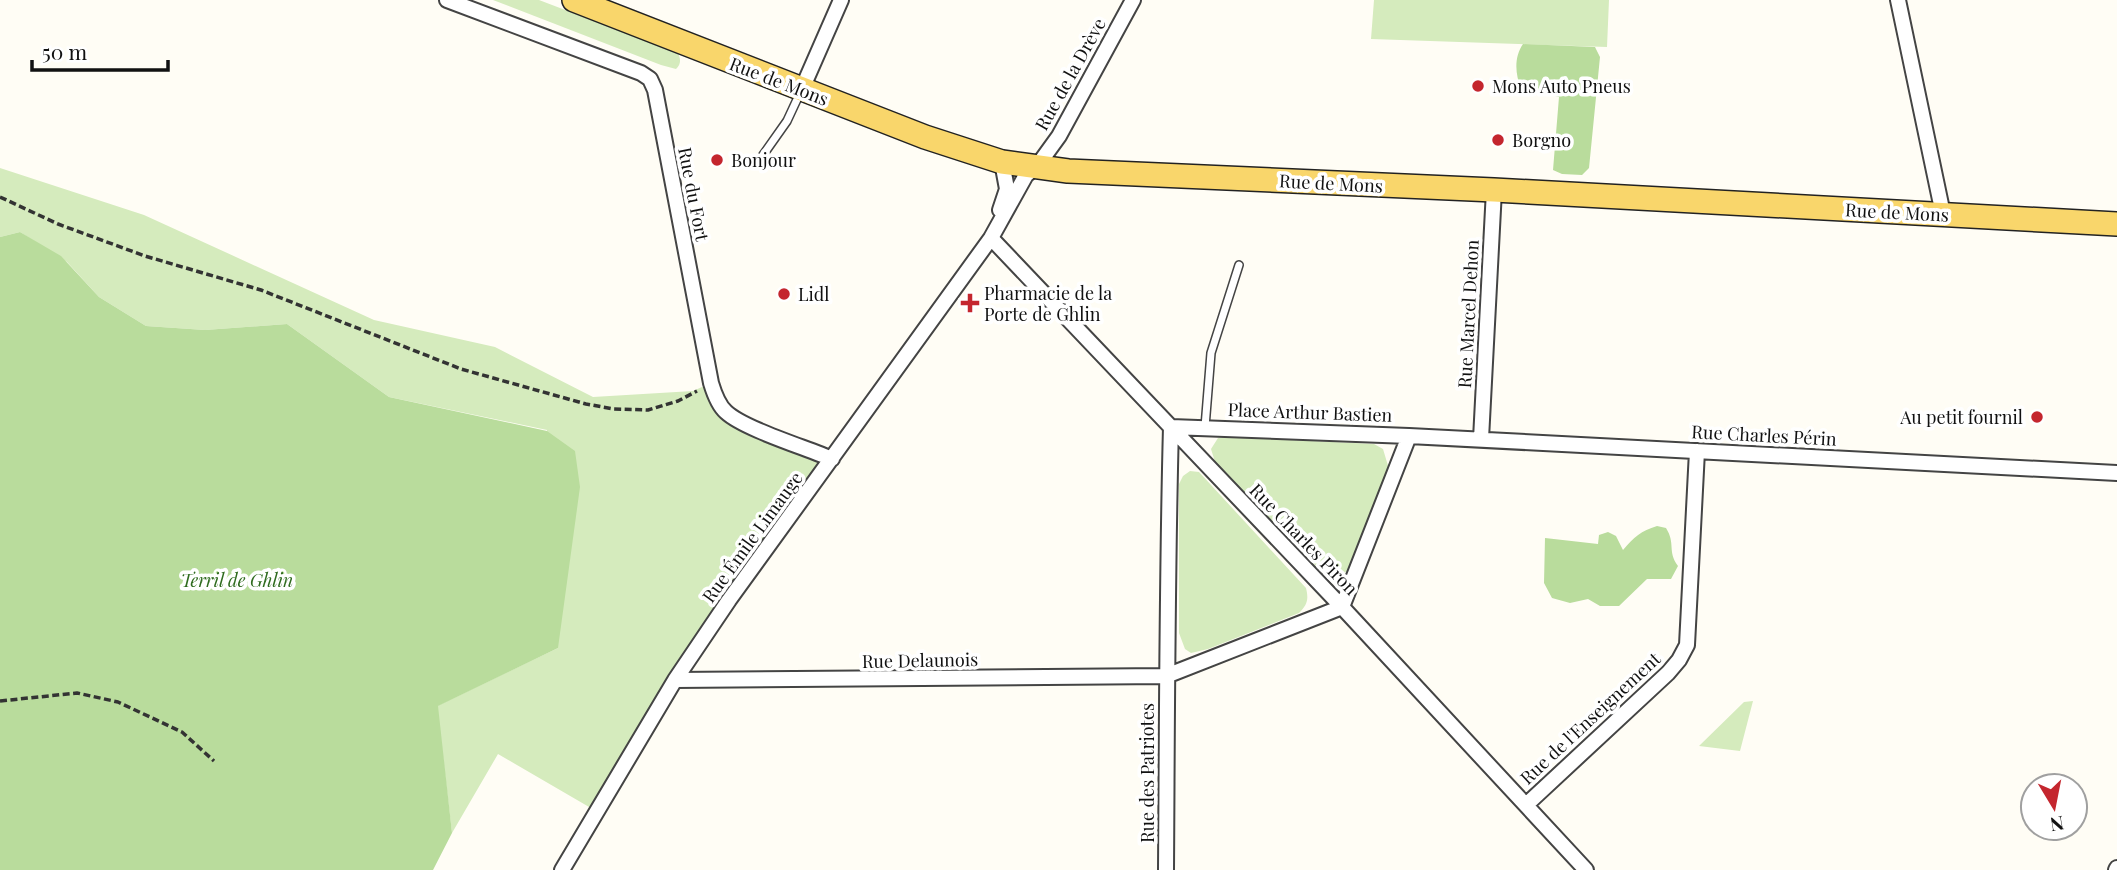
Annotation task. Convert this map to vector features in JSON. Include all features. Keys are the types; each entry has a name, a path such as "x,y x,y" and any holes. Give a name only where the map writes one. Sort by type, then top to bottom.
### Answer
{"main road":[{"name":"Rue de Mons","path":"574,0 617,8 802,89 925,137 1002,162 1068,171 1494,190 2117,224"}],"street":[{"name":"Rue du Fort","path":"447,0 641,73 650,79 655,90 711,383 725,412 740,423 832,459"},
{"path":"802,89 841,0"},
{"name":"Rue de la Drève","path":"990,238 1026,175 1038,165 1061,134 1133,0"},
{"path":"1898,0 1943,214"},
{"path":"990,238 1007,189 1002,162"},
{"name":"Rue Marcel Dehon","path":"1480,439 1494,190"},
{"name":"Rue Charles Piron","path":"990,238 1342,607 1586,870"},
{"name":"Rue Émile Limauge","path":"562,870 675,680 729,600 990,238"},
{"path":"1171,427 1166,676 1342,607"},
{"name":"Place Arthur Bastien","path":"1171,427 1409,436 1342,607"},
{"name":"Rue Charles Périn","path":"1409,436 2117,473"},
{"name":"Rue de l'Enseignement","path":"1526,805 1668,673 1687,646 1697,451"},
{"name":"Rue Delaunois","path":"675,680 1166,676"},
{"name":"Rue des Patriotes","path":"1166,676 1166,870"}],"lane":[{"path":"763,155 787,121 802,89"},
{"path":"1205,428 1211,353 1239,265"}],"path":[{"path":"0,197 58,224 145,256 261,290 461,369 586,404 614,409 648,410 678,401 711,383"},
{"path":"0,701 77,693 118,702 182,732 214,761"}],"green space":[{"path":"493,0 539,0 678,53 680,64 676,69 661,65"},
{"path":"1374,0 1609,0 1607,47 1371,39"},
{"path":"1523,44 1595,47 1600,57 1589,168 1582,175 1562,174 1553,170 1559,97 1521,88 1516,66"},
{"path":"0,168 144,215 374,320 495,347 593,397 693,391 711,383 725,411 832,459 729,600 596,811 498,754 452,833 437,706 558,648 547,430 389,397 287,324 205,330 146,326 99,297 67,262 20,232 0,237"},
{"name":"Terril de Ghlin","path":"20,232 61,256 99,297 146,326 205,330 287,324 389,397 547,431 575,451 580,487 558,648 438,706 452,833 433,870 0,870 0,237"},
{"path":"1218,438 1374,444 1383,449 1389,469 1348,571 1331,574 1315,565 1215,462 1211,449"},
{"path":"1190,471 1199,472 1306,588 1307,596 1306,605 1299,613 1208,649 1191,653 1185,649 1179,633 1179,484 1183,476"},
{"path":"1657,526 1666,528 1671,539 1673,556 1678,566 1671,579 1647,579 1619,606 1600,606 1588,599 1570,603 1552,598 1544,583 1545,538 1598,544 1599,535 1608,532 1616,536 1623,550 1638,535"},
{"path":"1753,701 1740,751 1699,746 1744,702"}],"place":[{"name":"Mons Auto Pneus","path":"1478,86"},
{"name":"Borgno","path":"1498,140"},
{"name":"Bonjour","path":"717,160"},
{"name":"Lidl","path":"784,294"},
{"name":"Pharmacie de la Porte de Ghlin","path":"970,303"},
{"name":"Au petit fournil","path":"2037,417"}]}
